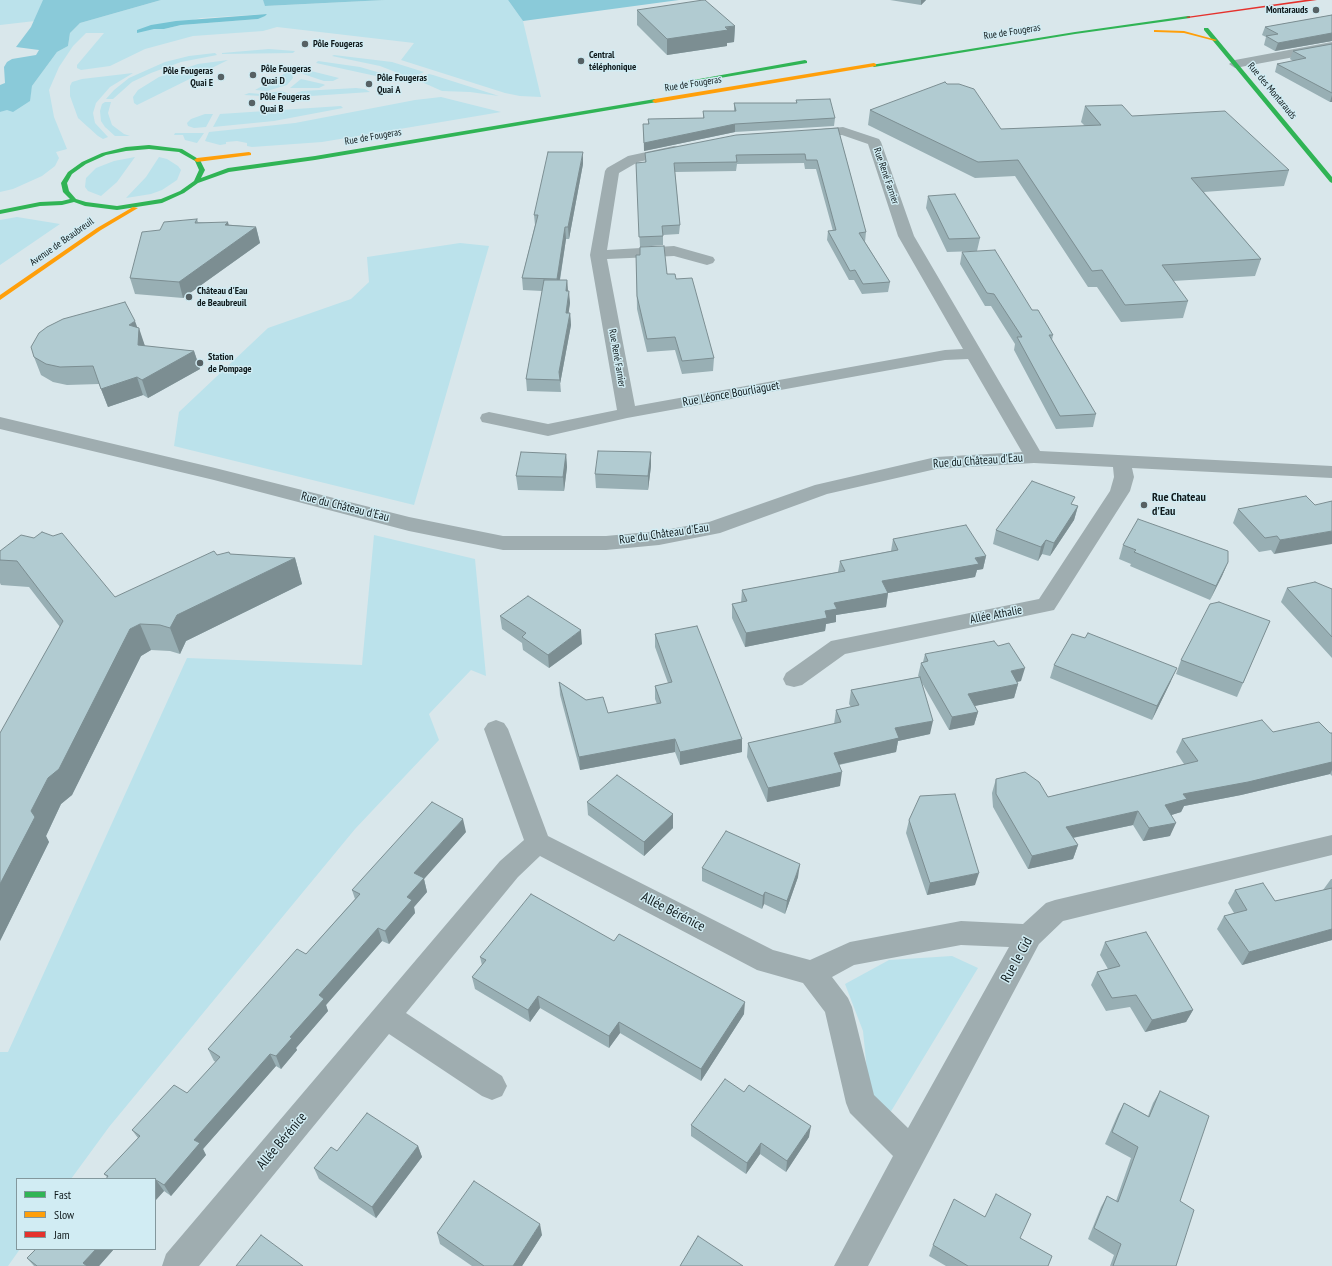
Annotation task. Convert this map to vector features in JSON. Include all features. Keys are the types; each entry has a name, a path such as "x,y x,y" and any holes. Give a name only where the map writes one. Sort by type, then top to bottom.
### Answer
{"main road":[{"name":"Rue de Fougeras","path":"138,206 162,201 182,192 196,182 228,170 315,158 518,123 984,48 1195,16 1315,0"},
{"path":"1185,6 1195,16"},
{"name":"Rue des Montarauds","path":"1195,16 1331,179"},
{"path":"984,48 1022,47 1162,30 1184,32 1215,40"},
{"name":"Rue de Fougeras","path":"684,82 814,60"},
{"name":"Rue de Fougeras","path":"314,148 534,111"},
{"path":"138,206 101,207 85,204 74,200 60,184 70,173 84,162 104,154 126,149 166,148 180,150 197,160 202,170 196,182"},
{"path":"197,160 256,154"},
{"path":"0,212 40,204 62,203 74,200"},
{"name":"Avenue de Beaubreuil","path":"0,298 99,229 138,206"}],"street":[{"path":"1235,64 1332,46"},
{"name":"Rue René Farnier","path":"797,134 844,132 874,142 906,236 1034,457"},
{"name":"Rue René Farnier","path":"627,413 598,255 612,172 633,159 691,147"},
{"path":"598,255 674,251 707,260"},
{"name":"Rue Léonce Bourliaguet","path":"489,418 548,430 627,413 945,355 975,353"},
{"name":"Rue du Château d'Eau","path":"0,423 215,474 409,524 503,543 606,543 659,538 713,528 822,489 936,463 1034,457 1332,472"},
{"name":"Allée Athalie","path":"794,679 839,647 1046,605 1120,491 1124,477 1122,462"},
{"path":"496,728 538,842"},
{"name":"Allée Bérénice","path":"178,1266 509,869 538,842 767,961 812,973"},
{"name":"Rue le Cid","path":"850,1266 1029,936 1055,911 1332,845"},
{"path":"912,1152 861,1103 838,1007 812,973 850,954 961,933 1029,936"},
{"path":"386,1016 492,1086"}],"shaded area":[{"path":"0,0 45,0 35,21 0,25"},
{"path":"43,0 161,0 80,23 70,33 68,46 57,52 32,86 30,101 13,112 7,110 0,112 0,85 5,83 4,67 7,62 12,59 36,55 39,50 16,47 31,27"},
{"path":"161,0 263,0 266,6 385,0 508,0 523,21 541,97 520,96 505,93 401,60 414,43 277,27 263,31 193,36 145,49 110,66 81,70 77,68 77,65 104,33 86,33 73,46 59,67 49,90 54,117 67,149 56,152 59,158 55,166 42,176 13,189 0,192 0,112 29,101 32,86 57,52 68,46 70,33 80,23","holes":["267,14 258,19 181,25 164,29 154,29 201,18"]},
{"path":"263,0 385,0 265,6"},
{"path":"508,0 679,0 523,21"},
{"path":"267,14 258,19 181,25 137,33 137,30 151,25 176,21"},
{"path":"269,49 295,51 293,53 222,54 222,53"},
{"path":"215,53 217,55 181,62 151,73 132,82 113,99 106,99 114,90 129,78 165,62 189,56"},
{"path":"332,56 392,62 424,72 411,78 380,66"},
{"path":"228,60 137,105 134,103 133,97 138,90 159,77 198,64"},
{"path":"318,61 360,67 384,74 399,81 316,63"},
{"path":"303,69 339,78 333,81 324,81 303,74 301,71"},
{"path":"291,70 293,78 287,85 267,91 255,90"},
{"path":"133,73 110,87 96,103 93,113 95,123 108,137 103,139 78,118 70,96 70,86 72,82 82,79"},
{"path":"429,74 499,96 470,92 442,91 415,79"},
{"path":"301,79 325,85 319,88 290,88"},
{"path":"356,88 365,89 370,92 296,97 296,93 302,91"},
{"path":"281,91 290,94 289,97 263,99 262,96 244,95 249,93 261,94"},
{"path":"441,97 501,112 322,142 252,147 247,146 247,143 237,141 226,142 226,144 220,145 205,141 209,132 295,123 415,100"},
{"path":"105,102 111,102 108,113 112,125 124,134 130,136 115,136 105,127 101,121 100,111 102,104"},
{"path":"341,106 343,108 274,121 213,127 220,114"},
{"path":"205,114 213,114 206,127 194,128 188,126 187,123 191,119"},
{"path":"175,133 204,133 197,143 185,140 183,135 174,135"},
{"path":"135,157 117,182 101,196 88,191 85,187 86,178 96,168 114,161"},
{"path":"159,157 167,159 178,166 181,170 177,180 162,190 151,194 126,198 146,177"},
{"path":"17,217 60,224 0,265 0,220"},
{"path":"460,243 489,246 414,505 174,446 179,412 268,328 351,299 369,282 367,257"},
{"path":"374,535 475,559 486,676 471,670 429,714 439,740 355,829 109,1127 72,1178 16,1178 16,1250 19,1250 8,1266 0,1266 0,1052 8,1052 187,658 362,665"},
{"path":"952,956 978,968 890,1113 869,1091 863,1031 845,984 889,960"}],"building":[{"path":"705,0 735,26 725,27 728,30 667,39 637,10"},
{"path":"1332,15 1332,33 1278,43 1266,36 1278,34 1265,27"},
{"path":"1332,44 1332,93 1277,64 1306,58 1293,51"},
{"path":"945,82 947,84 959,84 974,89 1001,129 1101,125 1085,106 1122,105 1132,116 1225,111 1289,170 1191,178 1261,259 1162,265 1188,301 1125,305 1102,270 1092,271 1018,160 978,162 870,110"},
{"path":"830,99 835,118 735,124 644,143 643,124 649,124 648,119 704,118 703,111 736,111 734,103 797,103 796,100"},
{"path":"838,128 866,232 859,233 890,282 863,284 855,270 850,271 828,231 836,230 817,160 806,160 805,154 736,155 737,162 674,163 680,225 662,226 663,236 639,237 636,163 646,162 645,153 736,135"},
{"path":"548,152 583,152 568,227 565,227 557,279 522,278 538,215 534,215"},
{"path":"955,194 980,238 949,239 928,196"},
{"path":"197,219 195,223 228,222 225,225 256,227 179,282 130,278 142,232 160,230 164,222"},
{"path":"664,246 667,274 675,274 676,279 692,278 714,358 682,361 675,337 647,339 637,296 636,255 640,255 640,247"},
{"path":"995,250 1032,310 1038,310 1053,335 1049,335 1096,414 1060,416 1017,337 1022,337 994,294 987,293 962,252"},
{"path":"544,280 567,280 566,291 569,291 566,313 570,313 559,372 560,380 526,379"},
{"path":"125,302 135,321 129,325 139,328 138,345 194,351 142,380 137,377 101,389 93,366 60,367 46,364 34,357 31,347 39,333 47,327 63,319"},
{"path":"598,451 651,452 648,476 595,474"},
{"path":"521,452 566,454 563,477 516,476"},
{"path":"1032,481 1075,497 1071,504 1078,506 1054,543 1046,540 1041,547 996,530"},
{"path":"1306,496 1315,505 1332,501 1332,531 1280,540 1277,536 1265,538 1238,509"},
{"path":"1138,519 1228,551 1228,562 1216,586 1134,552 1136,550 1123,545"},
{"path":"966,525 986,556 975,558 979,564 882,581 888,593 834,603 837,609 825,611 827,618 746,633 732,604 747,601 742,590 845,571 840,561 898,550 893,539"},
{"path":"42,532 53,536 62,533 115,597 214,551 217,555 229,552 230,554 295,558 177,615 170,628 160,625 140,624 130,629 59,769 48,778 31,811 35,817 0,884 0,733 63,621 17,561 0,560 0,551 21,535 34,538"},
{"path":"1315,582 1332,589 1332,637 1287,588"},
{"path":"528,596 581,630 548,655 522,637 526,633 500,616"},
{"path":"1219,602 1270,621 1243,683 1181,660 1210,604"},
{"path":"697,626 742,739 680,752 675,739 579,757 559,682 586,700 603,697 608,713 661,703 655,686 672,682 655,634"},
{"path":"1088,633 1177,668 1157,706 1054,665 1072,634 1085,638"},
{"path":"994,641 998,646 1009,643 1025,668 1011,671 1018,684 968,694 978,712 952,717 921,663 928,661 925,654"},
{"path":"920,677 933,721 895,728 899,738 834,753 842,772 768,788 748,743 841,722 836,710 859,705 851,690"},
{"path":"1262,720 1273,732 1319,722 1330,733 1332,733 1332,762 1248,782 1183,794 1187,799 1165,805 1176,823 1149,828 1138,811 1066,827 1078,845 1032,856 996,794 996,779 1025,772 1039,782 1048,797 1198,761 1182,739"},
{"path":"617,775 673,814 644,842 587,802"},
{"path":"955,794 979,873 930,883 909,820 920,796"},
{"path":"432,802 463,819 414,873 424,878 407,897 412,900 385,931 378,928 319,995 324,999 290,1037 292,1038 276,1056 270,1054 194,1140 200,1143 164,1185 156,1180 156,1178 107,1178 108,1176 104,1174 140,1136 132,1130 174,1085 187,1093 220,1057 208,1049 297,949 306,954 360,894 352,890"},
{"path":"726,831 800,864 787,901 765,892 763,896 702,868"},
{"path":"1263,883 1275,901 1332,888 1332,929 1249,952 1224,916 1247,910 1235,890"},
{"path":"531,894 614,941 619,934 745,1002 701,1069 619,1022 609,1036 538,996 528,1010 472,977 486,960 480,957"},
{"path":"1146,932 1193,1010 1152,1020 1136,995 1112,998 1097,972 1120,966 1105,942"},
{"path":"725,1079 744,1092 749,1085 811,1126 787,1161 761,1143 747,1163 691,1125"},
{"path":"1160,1091 1209,1116 1180,1201 1194,1210 1176,1266 1113,1266 1121,1244 1094,1228 1107,1196 1118,1202 1138,1147 1112,1132 1124,1103 1149,1117"},
{"path":"367,1113 418,1146 372,1207 314,1168 331,1147 337,1151"},
{"path":"474,1181 540,1224 513,1266 484,1266 437,1233"},
{"path":"996,1194 1031,1214 1020,1238 1052,1256 1048,1266 968,1266 933,1245 954,1199 985,1217"},
{"path":"261,1235 303,1266 236,1266"},
{"path":"698,1236 743,1266 680,1266"},
{"path":"35,1250 95,1250 83,1263 87,1266 37,1266 27,1258"}],"traffic: fast":[{"path":"874,65 1075,33 1188,17"},
{"path":"1206,29 1332,181"},
{"path":"691,81 805,62"},
{"path":"196,182 228,170 315,158 655,101"},
{"path":"149,147 180,150 197,160 202,170 196,182 182,192 162,201 117,208 85,204 74,200 66,192 64,183 70,173 84,163 104,154 126,149 149,147"},
{"path":"0,212 40,204 62,203 74,200"}],"traffic: slow":[{"path":"1156,31 1184,32 1215,40"},
{"path":"655,101 874,65"},
{"path":"197,160 249,154"},
{"path":"0,298 99,229 135,208"}],"traffic: jam":[{"path":"1188,17 1315,0"}],"place":[{"name":"Montarauds","path":"1316,10"},
{"name":"Pôle Fougeras","path":"305,44"},
{"name":"Central téléphonique","path":"581,61"},
{"name":"Pôle Fougeras Quai D","path":"253,75"},
{"name":"Pôle Fougeras Quai E","path":"221,77"},
{"name":"Pôle Fougeras Quai A","path":"369,84"},
{"name":"Pôle Fougeras Quai B","path":"252,103"},
{"name":"Château d'Eau de Beaubreuil","path":"189,297"},
{"name":"Station de Pompage","path":"200,363"},
{"name":"Rue Chateau d'Eau","path":"1144,505"}]}
